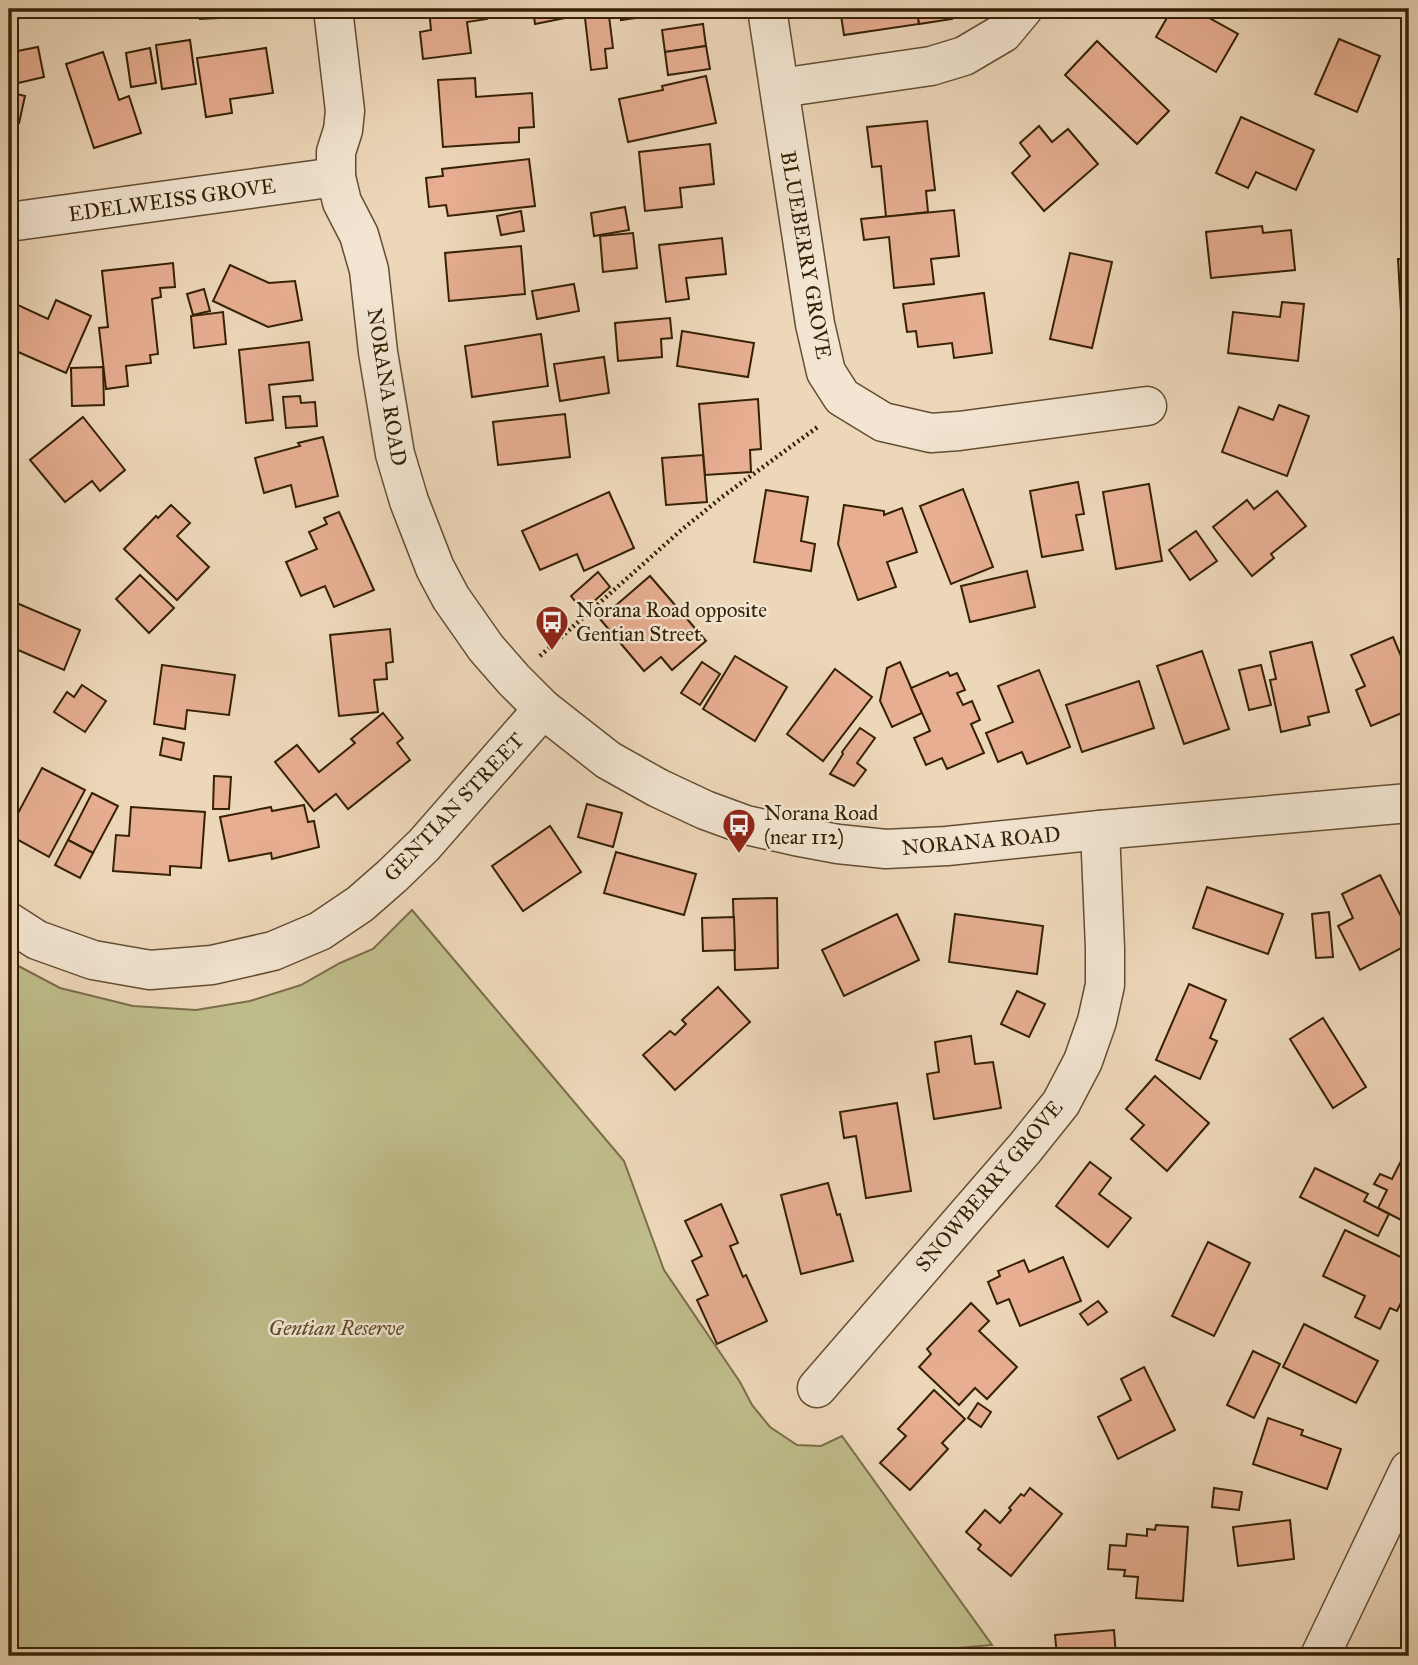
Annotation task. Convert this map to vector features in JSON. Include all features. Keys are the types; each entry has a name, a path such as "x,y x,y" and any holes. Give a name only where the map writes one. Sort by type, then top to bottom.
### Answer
{"street":[{"name":"NORANA ROAD","path":"333,9 345,111 343,130 336,152 336,177 342,202 359,235 369,270 378,352 395,454 409,501 435,568 451,598 486,648 543,709 608,760 705,810 747,825 838,844 886,849 947,846 1409,803"},
{"name":"BLUEBERRY GROVE","path":"767,9 815,324 826,372 842,397 883,422 931,433 1147,406"},
{"path":"780,88 931,66 964,56 1003,33 1023,9"},
{"name":"EDELWEISS GROVE","path":"9,222 336,177"},
{"name":"GENTIAN STREET","path":"9,922 37,940 93,960 150,970 212,965 273,951 320,931 360,904 392,876 424,845 543,709"},
{"name":"SNOWBERRY GROVE","path":"817,1388 1025,1148 1061,1103 1083,1061 1097,1021 1105,985 1100,830"},
{"path":"1320,1656 1409,1470"}],"path":[{"path":"514,680 679,532 850,402"}],"green space":[{"name":"Gentian Reserve","path":"412,910 624,1161 664,1270 740,1382 752,1405 770,1427 797,1445 821,1446 842,1436 992,1645 947,1649 941,1656 9,1656 9,961 60,988 133,1006 196,1010 250,1001 301,985 340,963 373,949"}],"building":[{"path":"200,9 263,9 263,16 200,19"},
{"path":"429,9 485,9 487,19 467,22 471,53 423,59 420,32 431,30"},
{"path":"533,9 584,9 585,14 535,24"},
{"path":"620,9 663,10 657,10 657,15 621,20"},
{"path":"840,9 917,9 919,24 844,35"},
{"path":"917,9 950,9 952,19 919,24"},
{"path":"1172,9 1193,9 1238,34 1216,72 1156,37"},
{"path":"609,16 613,48 605,49 607,68 591,70 585,18"},
{"path":"703,24 706,46 665,52 662,30"},
{"path":"1339,39 1380,56 1357,112 1315,94"},
{"path":"190,40 196,84 162,89 156,45"},
{"path":"1097,41 1169,111 1137,144 1065,75"},
{"path":"706,46 710,69 668,75 665,52"},
{"path":"38,47 44,77 18,83 12,52"},
{"path":"150,48 156,83 131,87 126,53"},
{"path":"266,48 273,93 230,99 232,113 206,117 197,58"},
{"path":"103,52 119,100 129,96 141,133 94,148 66,64"},
{"path":"706,76 716,123 628,142 619,99 663,90 662,86"},
{"path":"475,78 476,97 532,93 534,127 519,128 519,142 443,147 438,80"},
{"path":"9,92 25,96 19,123 9,121"},
{"path":"1241,117 1314,150 1296,190 1256,172 1248,188 1216,173"},
{"path":"927,121 935,190 926,191 928,212 886,217 881,166 872,167 867,127"},
{"path":"1039,126 1052,142 1068,129 1098,164 1044,211 1012,173 1030,156 1020,143"},
{"path":"710,144 714,184 680,188 682,207 645,211 639,152"},
{"path":"529,159 535,206 448,216 446,205 429,207 426,178 443,176 442,169"},
{"path":"625,207 629,230 594,236 591,213"},
{"path":"954,210 959,256 931,259 934,284 894,288 889,237 864,240 861,219"},
{"path":"521,211 524,231 501,235 497,216"},
{"path":"1262,226 1263,233 1291,230 1295,270 1211,278 1206,232"},
{"path":"633,233 637,268 603,272 600,236"},
{"path":"722,238 726,274 686,278 689,299 666,302 659,245"},
{"path":"521,246 525,294 449,301 445,253"},
{"path":"1070,253 1112,262 1092,348 1050,339"},
{"path":"1398,259 1409,259 1409,329 1402,329"},
{"path":"173,263 175,287 160,288 161,297 152,299 158,354 150,355 151,363 126,366 128,386 106,389 99,328 108,327 102,271"},
{"path":"230,265 269,283 295,281 302,320 268,327 213,301"},
{"path":"574,284 579,311 537,319 532,291"},
{"path":"204,289 210,311 193,315 187,294"},
{"path":"984,293 992,353 954,358 952,343 918,347 916,331 907,332 903,304"},
{"path":"56,300 91,316 66,373 9,348 9,327 18,305 48,319"},
{"path":"1282,302 1304,304 1298,361 1228,353 1233,312 1280,317"},
{"path":"223,312 226,344 194,348 191,316"},
{"path":"670,318 672,338 661,339 662,357 618,361 615,323"},
{"path":"682,331 754,343 748,377 677,366"},
{"path":"541,334 548,386 472,397 465,346"},
{"path":"309,342 313,380 269,385 273,420 246,423 239,350"},
{"path":"1408,346 1409,412 1402,412"},
{"path":"604,357 609,393 560,401 554,364"},
{"path":"103,367 104,405 72,406 71,368"},
{"path":"300,396 301,403 315,402 317,426 286,428 283,397"},
{"path":"758,399 761,449 750,450 751,472 705,475 699,404"},
{"path":"1279,405 1309,416 1287,476 1222,452 1239,407 1273,420"},
{"path":"565,414 570,457 498,465 493,422"},
{"path":"83,417 125,470 100,491 92,481 65,502 30,460"},
{"path":"323,437 338,496 296,507 291,485 264,493 255,458"},
{"path":"703,455 707,502 666,505 662,458"},
{"path":"1078,482 1084,514 1076,515 1083,550 1042,557 1030,491"},
{"path":"1149,484 1162,561 1116,569 1103,492"},
{"path":"963,489 993,567 951,584 920,506"},
{"path":"766,490 808,497 801,541 815,544 811,571 754,562"},
{"path":"1277,491 1306,526 1271,554 1274,558 1252,576 1213,527 1247,500 1254,509"},
{"path":"609,492 634,548 584,571 577,554 540,570 522,531"},
{"path":"171,505 190,523 177,536 209,567 177,600 124,549 156,516 158,518"},
{"path":"844,505 884,511 884,515 902,508 917,552 887,562 896,587 858,600 838,544"},
{"path":"339,512 374,590 334,607 325,586 301,596 286,562 317,549 309,532 327,524 324,518"},
{"path":"1196,531 1217,561 1190,580 1169,550"},
{"path":"1027,571 1035,607 970,622 961,586"},
{"path":"598,572 610,587 583,611 571,596"},
{"path":"140,575 174,608 149,633 116,599"},
{"path":"650,576 706,641 672,670 661,657 644,671 600,619"},
{"path":"12,601 80,630 64,670 9,646 9,609"},
{"path":"390,629 393,662 386,663 387,679 374,680 378,712 339,716 330,635"},
{"path":"1393,637 1409,675 1409,710 1371,726 1356,690 1365,686 1351,655"},
{"path":"1312,642 1329,712 1308,717 1310,725 1281,732 1270,680 1276,679 1270,652"},
{"path":"1202,651 1229,729 1184,744 1157,666"},
{"path":"735,656 787,687 755,741 703,709"},
{"path":"702,662 720,674 700,705 681,693"},
{"path":"900,662 922,713 892,727 880,701 887,668"},
{"path":"162,665 235,675 229,715 187,710 185,729 154,724"},
{"path":"1261,665 1271,705 1249,710 1239,670"},
{"path":"835,669 872,697 823,761 787,734"},
{"path":"1039,670 1070,747 1027,764 1022,752 998,762 986,733 1013,722 998,686"},
{"path":"948,672 950,676 957,673 965,690 957,693 963,705 972,701 980,720 971,724 984,753 947,769 942,758 926,765 914,738 930,731 911,688"},
{"path":"1139,681 1154,728 1082,752 1066,705"},
{"path":"82,685 106,701 85,732 54,712 67,692 74,697"},
{"path":"383,713 403,738 397,743 410,760 348,809 336,794 314,811 275,762 297,745 319,772 355,743 351,739"},
{"path":"860,728 875,738 857,763 866,770 854,786 830,774"},
{"path":"9,737 17,751 9,757"},
{"path":"163,738 184,743 181,760 160,755"},
{"path":"42,768 85,790 49,857 9,835 9,830"},
{"path":"214,776 231,777 229,809 213,809"},
{"path":"92,793 118,806 93,853 68,840"},
{"path":"587,804 622,813 613,847 578,837"},
{"path":"304,805 308,822 314,821 319,847 272,859 271,853 229,861 220,817 271,807 272,811"},
{"path":"131,807 205,812 201,868 170,866 170,875 113,871 116,835 129,836"},
{"path":"550,826 581,872 523,911 492,866"},
{"path":"68,840 93,853 80,878 55,865"},
{"path":"616,852 696,874 684,915 604,893"},
{"path":"1380,875 1409,932 1409,944 1360,970 1338,926 1353,918 1342,894"},
{"path":"1207,887 1283,914 1268,954 1193,928"},
{"path":"777,898 778,968 735,970 733,899"},
{"path":"1329,912 1333,957 1316,958 1312,914"},
{"path":"897,914 919,960 844,996 822,950"},
{"path":"955,914 1043,926 1037,974 949,962"},
{"path":"734,917 735,950 703,951 702,918"},
{"path":"1189,984 1226,1000 1210,1038 1217,1041 1200,1079 1156,1060"},
{"path":"718,987 750,1022 675,1090 643,1055 670,1031 675,1035 686,1024 682,1020"},
{"path":"1017,991 1045,1004 1029,1037 1001,1024"},
{"path":"1323,1018 1366,1087 1333,1108 1290,1039"},
{"path":"971,1036 975,1064 993,1062 1001,1108 934,1119 927,1074 939,1072 935,1042"},
{"path":"1155,1076 1209,1123 1167,1171 1131,1139 1144,1125 1126,1109"},
{"path":"897,1103 911,1191 866,1198 856,1136 844,1138 840,1112"},
{"path":"1401,1161 1409,1165 1409,1224 1378,1208 1387,1190 1374,1184 1380,1174 1392,1179"},
{"path":"1090,1162 1111,1178 1099,1194 1131,1218 1108,1247 1056,1206"},
{"path":"1315,1168 1368,1194 1364,1201 1389,1214 1378,1236 1300,1197"},
{"path":"828,1183 853,1261 801,1274 781,1195"},
{"path":"721,1204 738,1243 730,1246 767,1321 717,1344 697,1300 708,1295 692,1261 702,1256 685,1221"},
{"path":"1345,1230 1409,1261 1409,1286 1397,1311 1390,1308 1380,1329 1355,1317 1365,1296 1323,1276"},
{"path":"1208,1242 1250,1263 1214,1336 1172,1316"},
{"path":"1063,1257 1081,1301 1020,1326 1009,1299 997,1304 988,1282 1000,1276 998,1271 1024,1260 1029,1272"},
{"path":"1098,1301 1107,1312 1088,1325 1080,1314"},
{"path":"971,1303 989,1321 979,1331 1017,1367 987,1399 975,1388 959,1405 919,1367 931,1354 927,1349"},
{"path":"1304,1324 1378,1361 1356,1403 1283,1367"},
{"path":"1253,1351 1280,1364 1254,1418 1227,1405"},
{"path":"1144,1367 1175,1430 1118,1459 1098,1417 1131,1400 1121,1379"},
{"path":"934,1390 965,1419 942,1443 948,1449 910,1490 880,1463 906,1436 898,1429"},
{"path":"978,1403 991,1412 981,1427 968,1418"},
{"path":"1268,1418 1303,1430 1301,1435 1341,1449 1327,1489 1253,1464"},
{"path":"1030,1488 1062,1514 1011,1576 978,1549 981,1545 966,1532 985,1510 1000,1523 1021,1494 1024,1496"},
{"path":"1214,1488 1242,1492 1239,1510 1212,1507"},
{"path":"1290,1520 1294,1559 1238,1566 1233,1527"},
{"path":"1156,1525 1188,1527 1183,1601 1136,1598 1138,1577 1124,1576 1125,1570 1108,1569 1110,1545 1126,1546 1127,1534 1147,1536 1147,1529 1155,1530"},
{"path":"1114,1630 1116,1656 1057,1656 1055,1635"},
{"path":"1147,1653 1147,1656 1116,1656"}],"place":[{"name":"Norana Road opposite Gentian Street","path":"552,652"},
{"name":"Norana Road (near 112)","path":"739,855"}]}
